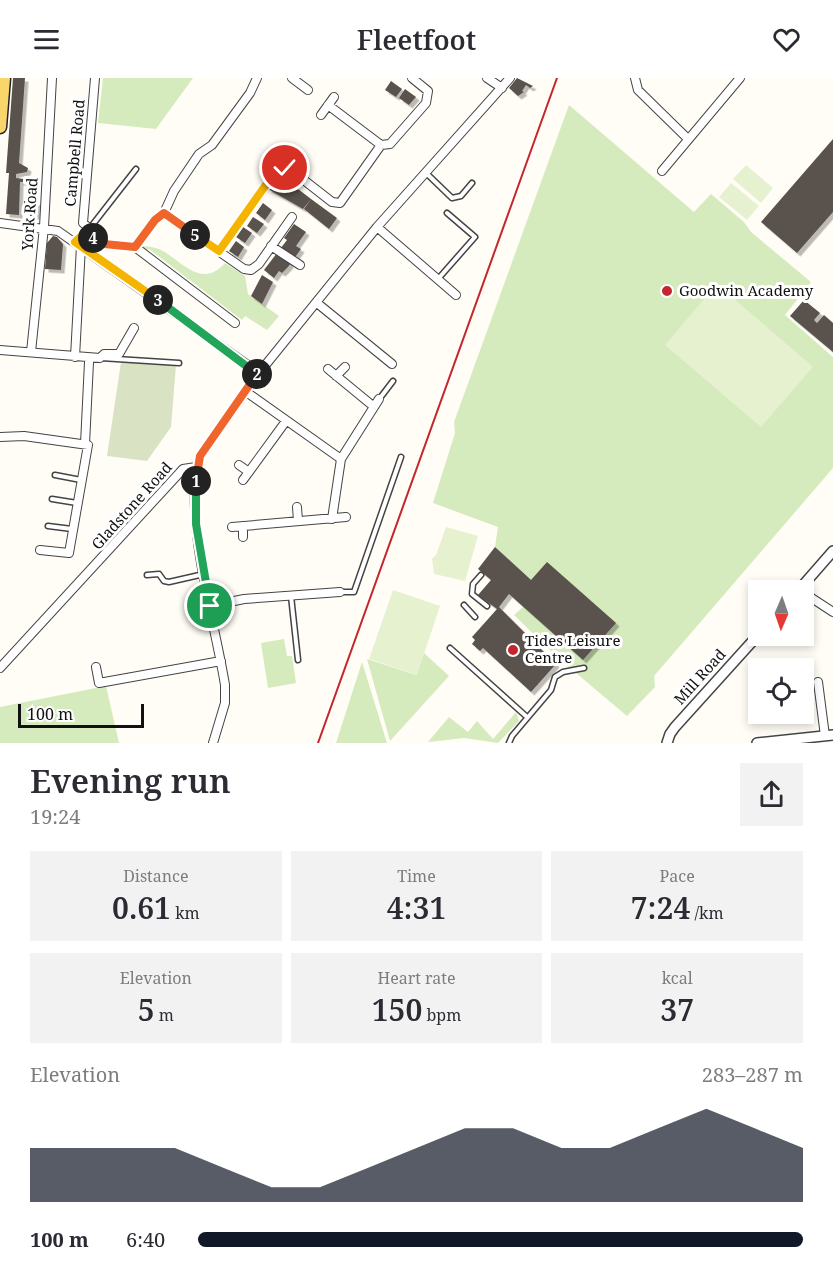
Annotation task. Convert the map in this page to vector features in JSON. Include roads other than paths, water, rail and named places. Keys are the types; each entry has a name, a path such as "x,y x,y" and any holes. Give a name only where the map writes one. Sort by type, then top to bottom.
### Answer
{"main road":[{"path":"0,127 4,78"}],"street":[{"name":"York Road","path":"31,352 44,227 52,78"},
{"name":"Campbell Road","path":"88,230 83,223 95,78"},
{"path":"135,247 155,220 164,213 174,190 199,154 212,145 250,93 257,78"},
{"path":"292,78 308,90"},
{"path":"328,105 381,145 390,144 428,97 424,86 412,78"},
{"path":"487,78 502,88"},
{"name":"Gladstone Road","path":"0,668 183,469 196,467 200,456 259,372 317,303 376,227 510,78"},
{"path":"635,78 638,90 687,138"},
{"path":"662,171 687,138 740,78"},
{"path":"321,115 334,97"},
{"path":"219,251 279,168 291,170 332,202 340,203 381,145"},
{"path":"164,213 244,269 251,270 272,246 292,217"},
{"path":"0,223 44,227 58,231 259,372"},
{"path":"376,227 456,295"},
{"path":"75,357 78,244 88,230 104,244 135,247 235,323"},
{"path":"272,246 300,265"},
{"path":"317,303 392,364"},
{"path":"0,350 100,358 104,354 119,354 134,328"},
{"path":"40,550 69,553 88,445 85,444 89,362"},
{"path":"336,376 345,367"},
{"path":"328,369 373,406"},
{"path":"245,391 341,459"},
{"path":"332,519 341,459 379,399"},
{"path":"243,480 286,421"},
{"path":"0,437 24,436 85,444"},
{"path":"239,465 249,472"},
{"path":"196,467 196,524 221,661 225,703 213,743"},
{"path":"297,507 298,521"},
{"path":"232,527 346,517"},
{"path":"243,526 243,537"},
{"path":"809,580 833,551"},
{"path":"210,606 340,592"},
{"path":"814,600 833,612"},
{"name":"Mill Road","path":"667,743 669,734 748,646"},
{"path":"96,667 99,683 221,661"},
{"path":"757,743 798,741 829,735 818,682"}],"lane":[{"path":"88,230 136,169"},
{"path":"424,172 452,198 461,196 472,183"},
{"path":"438,280 475,237 447,213"},
{"path":"100,358 179,363"},
{"path":"379,399 393,381"},
{"path":"340,592 354,592 401,457"},
{"path":"55,476 81,480"},
{"path":"52,500 77,503"},
{"path":"48,526 72,529"},
{"path":"147,575 159,574 169,582 204,574"},
{"path":"481,575 473,584 472,594 487,606"},
{"path":"291,596 298,660"},
{"path":"464,605 475,617"},
{"path":"450,648 527,717"},
{"path":"509,743 527,717 551,690 555,677 563,672 584,668"}],"railway":[{"path":"318,743 557,78"}],"place":[{"name":"Goodwin Academy","path":"667,291"},
{"name":"Tides Leisure Centre","path":"513,650"}]}
